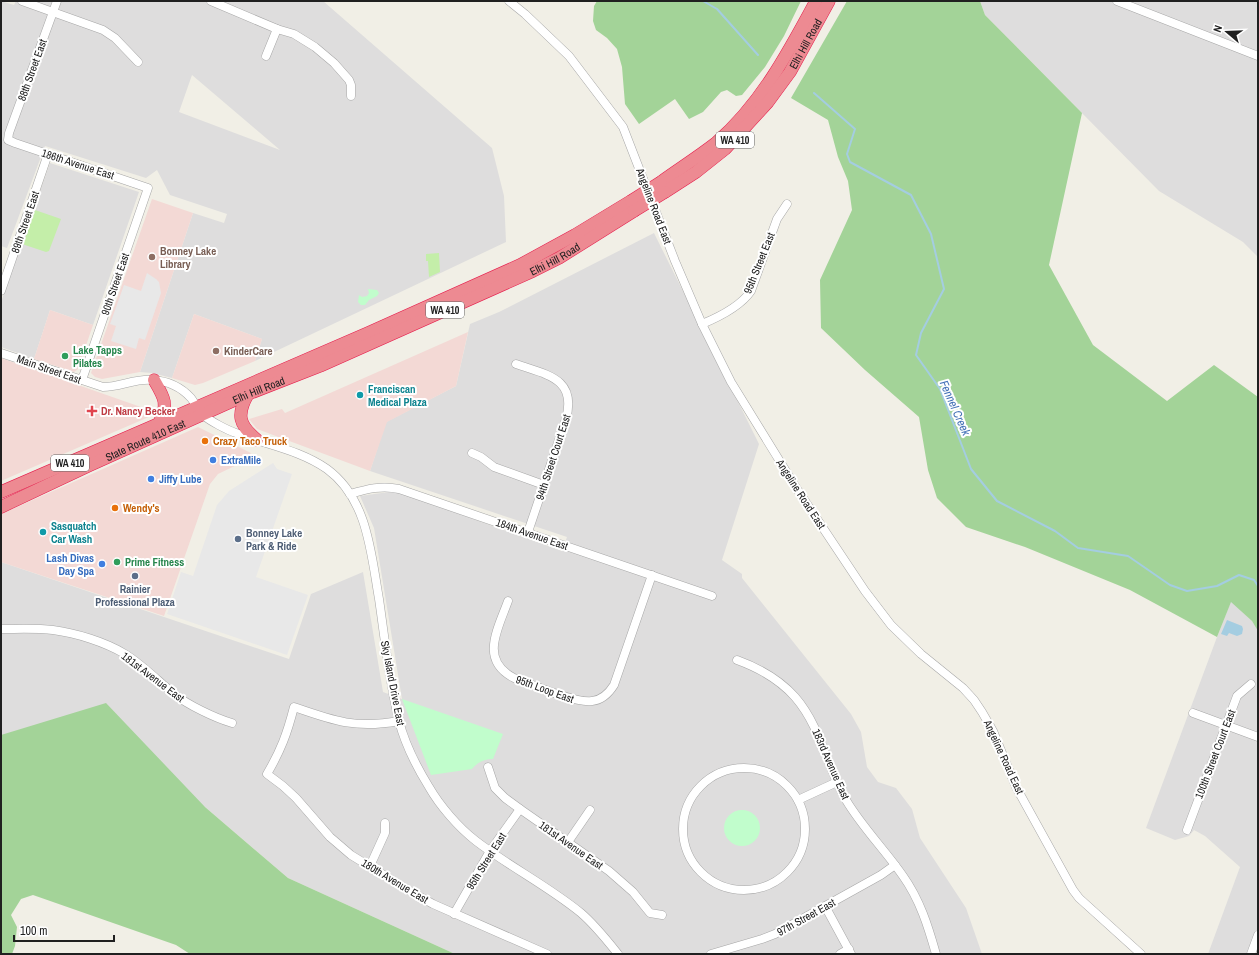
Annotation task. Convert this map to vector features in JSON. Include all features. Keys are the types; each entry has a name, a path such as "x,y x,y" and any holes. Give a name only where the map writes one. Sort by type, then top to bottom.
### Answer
{"highway":[{"name":"Elhi Hill Road","path":"663,187 716,142 746,113 778,70 816,1"},
{"name":"Elhi Hill Road","path":"200,411 320,366 533,271 565,254 633,206 663,187 696,172 725,150 768,102 790,72 829,1"},
{"name":"Elhi Hill Road","path":"200,411 374,330 520,265 633,206"},
{"path":"154,380 165,402 162,417 159,423"},
{"path":"248,394 241,409 242,421 248,433 257,440"},
{"name":"State Route 410 East","path":"1,492 159,423 200,411"},
{"name":"State Route 410 East","path":"1,507 200,411"}],"street":[{"path":"22,1 109,33 138,62"},
{"name":"88th Street East","path":"8,140 9,133 57,1"},
{"path":"211,1 303,39 323,53 342,71 351,85 351,96"},
{"name":"Angeline Road East","path":"509,1 525,14 569,56 599,94 623,128 675,261 702,324 734,386 797,489 865,591 891,625 921,654 963,688 974,700 993,731 1016,787 1073,890 1079,898 1141,954"},
{"path":"1117,1 1258,56"},
{"path":"266,56 277,29"},
{"name":"186th Avenue East","path":"8,140 148,188"},
{"name":"89th Street East","path":"1,291 48,154"},
{"name":"90th Street East","path":"82,380 148,188"},
{"name":"95th Street East","path":"702,324 714,320 747,296 777,219 786,204"},
{"name":"Main Street East","path":"1,353 103,387 113,387 136,381 154,380 177,387 191,398 200,411"},
{"name":"94th Street Court East","path":"516,364 557,379 565,388 568,399 566,419 528,532"},
{"name":"Sky Island Drive East","path":"200,411 224,428 312,459 339,480 350,494 364,523 371,550 391,681 399,721 407,746 429,788 444,808 474,839 582,915 596,928 618,954"},
{"path":"472,453 481,457 494,467 544,485"},
{"name":"184th Avenue East","path":"350,494 364,489 390,487 528,532 712,596"},
{"name":"95th Loop East","path":"508,601 494,643 494,656 499,667 514,678 579,701 592,701 602,698 614,685 652,575"},
{"name":"181st Avenue East","path":"1,629 51,630 65,632 88,638 112,647 146,669 175,695 184,701 207,713 232,723"},
{"name":"183rd Avenue East","path":"737,660 758,668 771,676 795,697 812,722 847,802 895,865 918,901 926,919 936,954"},
{"name":"100th Street Court East","path":"1186,830 1237,696 1251,684"},
{"name":"180th Avenue East","path":"399,721 374,725 347,723 331,720 294,707 285,740 267,774 296,798 330,837 351,855 433,904 547,954"},
{"path":"1193,713 1258,737"},
{"name":"181st Avenue East","path":"488,767 492,783 495,788 520,809 621,881 650,913 662,915"},
{"path":"738,768 754,768 763,771 787,786 798,800 804,819 802,848 788,870 779,878 768,884 761,887 745,889 725,886 703,874 690,858 683,834 686,808 696,791 703,783 718,773 738,768"},
{"path":"798,800 837,782"},
{"name":"95th Street East","path":"454,914 490,851 520,809"},
{"path":"568,842 590,810"},
{"path":"370,866 385,833 385,823"},
{"name":"97th Street East","path":"711,954 775,934 881,875 895,865"},
{"path":"825,906 850,952 840,954"},
{"path":"1251,954 1258,938"}],"shaded area":[{"path":"1,1 14,5 16,1 323,1 492,148 504,196 506,242 255,361 262,339 194,314 172,378 152,373 140,372 193,213 224,223 227,214 170,195 157,170 146,178 45,146 7,248 1,246","holes":["192,75 280,150 179,112"]},
{"path":"980,1 1258,1 1258,257 1243,242 1159,191 985,15"},
{"path":"50,163 139,192 93,325 50,310 34,359 1,347 1,302"},
{"path":"152,199 193,213 140,372 102,379 95,377 91,373"},
{"path":"654,233 759,444 722,560 742,574 742,578 851,714 861,732 867,767 878,782 896,788 912,809 920,838 966,908 982,954 455,954 288,878 205,807 1,735 1,562 289,659 311,594 363,572 383,692 402,699 374,528 360,496 396,491 562,551 567,537 370,471 386,422 456,386 470,324 499,312"},
{"path":"147,273 159,282 161,293 145,340 139,338 136,349 111,341 116,326 110,324 124,285 141,291"},
{"path":"50,310 93,325 78,369 74,372 34,359"},
{"path":"194,314 262,339 255,361 195,385 172,378"},
{"path":"468,332 456,386 387,422 370,471 257,429 249,419 282,409 285,413"},
{"path":"1,358 158,413 1,481"},
{"path":"198,427 251,453 245,461 218,474 210,484 164,616 1,562 1,514"},
{"name":"Bonney Lake Park & Ride","path":"273,463 277,469 292,474 256,577 308,595 287,655 167,614 181,572 193,576 217,505 229,491"},
{"path":"1231,601 1252,621 1258,630 1258,954 1208,954 1240,867 1205,836 1194,830 1189,836 1175,840 1146,828"}],"green space":[{"path":"597,1 801,1 784,36 765,67 742,95 736,96 727,90 721,92 703,112 689,119 675,99 639,124 625,104 622,67 617,49 607,38 596,30 593,21 594,6"},
{"path":"847,1 980,1 985,15 1082,113 1049,265 1093,345 1167,401 1214,365 1258,397 1258,631 1252,621 1231,602 1217,637 1130,590 1025,547 966,527 937,498 928,470 919,417 865,370 821,328 820,280 852,210 848,181 838,157 828,120 791,98"},
{"path":"35,210 61,219 49,251 46,252 23,244"},
{"path":"439,253 440,272 429,277 426,254"},
{"path":"368,289 377,290 379,293 365,305 361,305 358,302 359,295 362,297 367,296 369,293"},
{"path":"402,699 503,734 493,759 481,761 472,769 431,775"},
{"path":"106,703 205,807 288,878 455,954 190,954 176,945 33,895 21,899 11,915 17,927 15,946 12,954 1,954 1,735"},
{"path":"746,810 755,815 759,821 759,835 755,841 746,846 738,846 729,841 725,835 724,824 729,815 735,811"}],"water":[{"path":"1227,620 1242,626 1242,634 1237,636 1229,633 1227,636 1221,634"}],"waterway":[{"name":"Fennel Creek","path":"703,1 717,9 758,55"},
{"name":"Fennel Creek","path":"814,93 855,129 847,154 850,162 911,195 931,234 944,289 921,333 916,355 940,389 971,469 997,501 1055,531 1078,548 1128,556 1170,585 1187,591 1217,586 1239,575 1254,580 1258,586"}],"place":[{"name":"Bonney Lake Library","path":"152,257"},
{"name":"KinderCare","path":"216,351"},
{"name":"Lake Tapps Pilates","path":"65,356"},
{"name":"Franciscan Medical Plaza","path":"360,395"},
{"name":"Dr. Nancy Becker","path":"92,411"},
{"name":"Crazy Taco Truck","path":"205,441"},
{"name":"ExtraMile","path":"213,460"},
{"name":"Jiffy Lube","path":"151,479"},
{"name":"Wendy's","path":"115,508"},
{"name":"Sasquatch Car Wash","path":"43,532"},
{"name":"Bonney Lake Park & Ride","path":"238,539"},
{"name":"Prime Fitness","path":"117,562"},
{"name":"Lash Divas Day Spa","path":"102,564"},
{"name":"Rainier Professional Plaza","path":"135,576"}]}
